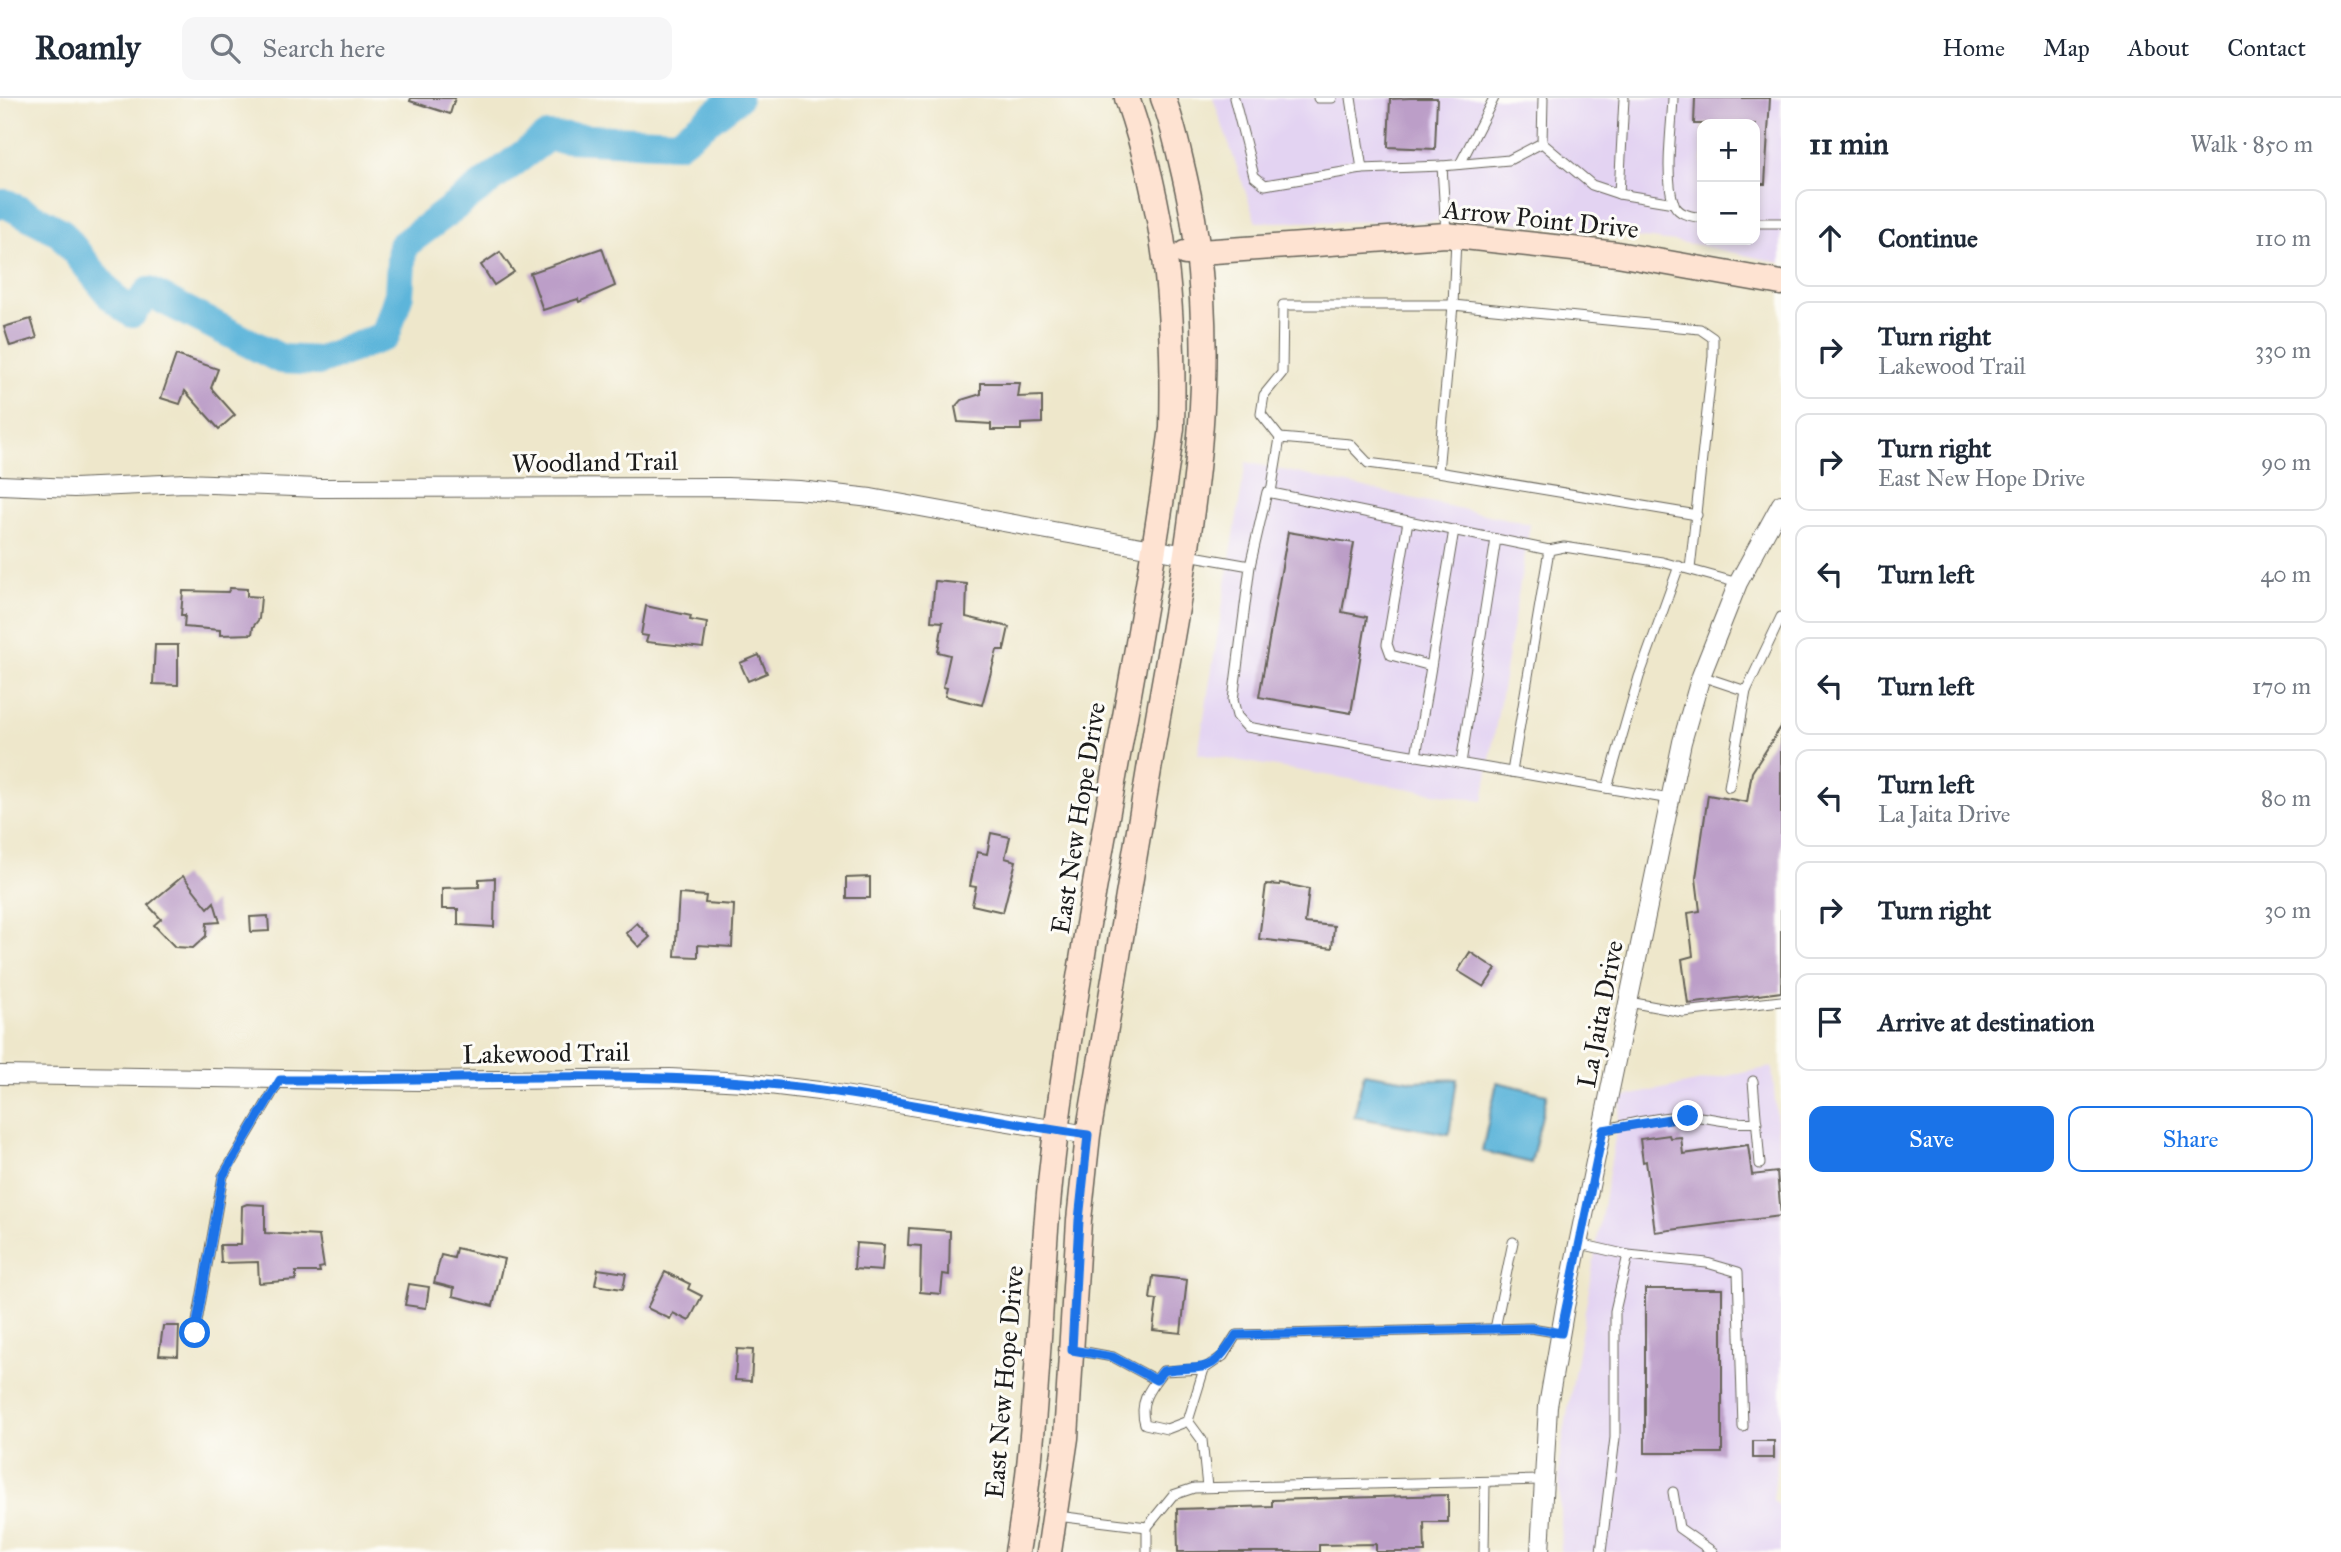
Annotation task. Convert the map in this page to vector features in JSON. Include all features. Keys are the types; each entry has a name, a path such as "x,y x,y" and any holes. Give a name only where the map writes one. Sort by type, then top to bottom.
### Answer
{"street":[{"name":"East New Hope Drive","path":"1017,1552 1034,1433 1056,1131 1172,428 1173,377 1167,254 1145,150 1127,98"},
{"path":"1049,1552 1066,1438 1079,1220 1088,1135 1186,555 1205,397 1205,325 1200,252 1189,197 1163,98"},
{"name":"Arrow Point Drive","path":"1167,254 1451,236 1617,254 1781,283"},
{"name":"Woodland Trail","path":"0,485 74,488 185,483 320,488 727,486 799,490 871,498 1186,555"},
{"name":"La Jaita Drive","path":"1540,1552 1548,1406 1670,799 1701,676 1738,583 1781,504"},
{"name":"Lakewood Trail","path":"0,1075 280,1080 670,1078 744,1082 819,1091 1088,1135"}],"lane":[{"path":"1234,98 1254,176 1265,185 1362,169 1509,160 1542,143"},
{"path":"1318,98 1332,98"},
{"path":"1351,98 1362,169"},
{"path":"1460,164 1494,98"},
{"path":"1542,143 1543,98"},
{"path":"1619,194 1624,98"},
{"path":"1673,98 1670,175 1674,203"},
{"path":"1542,143 1592,185 1619,194 1674,203 1686,215 1697,217"},
{"path":"1438,472 1453,305 1451,236 1442,166"},
{"path":"1760,223 1781,223"},
{"path":"1690,569 1697,515 1713,338 1700,329 1453,305 1283,305 1282,373 1264,395 1261,414 1280,438 1350,444 1368,463 1697,515"},
{"path":"1271,492 1280,438"},
{"path":"1670,799 1247,727 1237,716 1233,700 1250,566 1267,492 1549,550 1564,548 1679,566 1738,583"},
{"path":"1408,521 1387,644 1391,655 1432,666"},
{"path":"1416,756 1454,530"},
{"path":"1461,764 1496,538"},
{"path":"1512,772 1549,550"},
{"path":"1186,555 1250,566"},
{"path":"1607,788 1639,677 1679,566"},
{"path":"1729,787 1746,691 1781,617"},
{"path":"1701,676 1746,691"},
{"path":"1629,1002 1683,1012 1781,1002"},
{"path":"195,1333 223,1176 280,1080"},
{"path":"1754,1081 1760,1164"},
{"path":"1603,1130 1688,1116 1732,1125 1756,1122"},
{"path":"1495,1329 1513,1242"},
{"path":"1580,1244 1628,1255 1707,1263 1738,1272 1743,1427"},
{"path":"1601,1552 1615,1438 1615,1311 1628,1255"},
{"path":"1188,1421 1167,1429 1145,1424 1141,1411 1149,1389 1163,1371 1204,1369 1223,1356 1236,1335 1531,1328 1561,1333"},
{"path":"1072,1350 1113,1357 1156,1380"},
{"path":"1188,1421 1204,1369"},
{"path":"1188,1421 1202,1440 1207,1487"},
{"path":"1147,1552 1147,1527 1173,1494 1194,1488 1542,1480"},
{"path":"1484,1552 1485,1482"},
{"path":"1673,1492 1679,1528 1713,1552"},
{"path":"1055,1516 1147,1527"}],"shaded area":[{"path":"1213,98 1781,98 1781,263 1698,245 1760,245 1760,119 1697,119 1697,245 1498,221 1256,222"},
{"path":"1246,462 1530,524 1483,801 1198,754"},
{"path":"1772,1067 1781,1169 1781,1425 1773,1500 1781,1508 1781,1552 1561,1552 1559,1462 1622,1097"}],"water":[{"path":"1364,1073 1414,1081 1457,1079 1449,1134 1354,1117"},
{"path":"1497,1082 1547,1094 1531,1163 1482,1151"}],"building":[{"path":"411,98 455,98 450,114 410,101"},
{"path":"1437,98 1435,149 1388,147 1390,99"},
{"path":"1695,98 1770,98 1765,184 1760,184 1760,119 1697,119 1697,124 1694,124"},
{"path":"602,248 615,286 579,302 578,299 543,310 530,273"},
{"path":"500,252 514,272 494,285 481,265"},
{"path":"31,319 37,338 10,346 4,327"},
{"path":"176,355 218,369 211,388 235,415 219,429 185,391 180,404 161,398"},
{"path":"981,383 1020,383 1018,397 1042,396 1042,423 1021,424 1021,430 991,430 991,424 958,422 955,407 961,400 981,394"},
{"path":"1288,532 1354,543 1342,612 1367,617 1351,713 1259,697"},
{"path":"935,581 967,584 966,617 1009,627 1004,650 997,650 982,705 945,696 947,688 943,687 950,655 938,652 943,622 931,621"},
{"path":"230,588 247,589 247,596 261,597 259,619 252,634 220,635 220,630 184,627 185,615 181,615 183,591 228,592"},
{"path":"646,606 691,616 690,620 707,623 703,648 646,642 648,636 641,635"},
{"path":"155,645 178,645 178,685 153,684"},
{"path":"759,655 767,673 748,681 740,663"},
{"path":"1781,727 1781,992 1688,1004 1682,959 1693,956 1688,913 1700,911 1696,878 1708,795 1747,802 1752,772"},
{"path":"991,833 1010,837 1005,858 1016,861 1003,912 972,905 976,887 970,886 977,852 987,854"},
{"path":"183,876 208,908 214,902 220,922 207,923 206,936 193,948 175,947 154,925 161,919 148,905"},
{"path":"870,877 870,898 846,898 846,878"},
{"path":"495,878 494,927 458,925 458,909 442,909 442,888 479,887 479,879"},
{"path":"1280,883 1309,889 1305,923 1334,926 1332,948 1259,939 1266,884"},
{"path":"679,894 706,896 705,903 734,905 732,947 698,945 698,957 675,956"},
{"path":"268,916 269,931 251,932 250,917"},
{"path":"637,923 650,937 639,947 626,933"},
{"path":"1470,952 1496,969 1484,987 1458,971"},
{"path":"1669,1135 1670,1138 1681,1137 1683,1154 1748,1145 1752,1175 1777,1172 1781,1216 1655,1232 1646,1161 1643,1162 1640,1139"},
{"path":"265,1205 265,1233 319,1236 324,1267 319,1268 320,1272 296,1272 296,1280 259,1283 258,1262 221,1263 220,1245 241,1245 242,1206"},
{"path":"909,1228 950,1231 949,1275 943,1274 941,1294 920,1292 921,1246 908,1245"},
{"path":"856,1243 884,1245 882,1271 854,1269"},
{"path":"456,1248 504,1259 493,1306 453,1296 454,1288 434,1283 441,1255 454,1258"},
{"path":"598,1269 626,1273 623,1289 595,1285"},
{"path":"665,1272 690,1284 688,1289 702,1296 689,1321 673,1313 670,1319 647,1308"},
{"path":"1153,1276 1187,1280 1181,1333 1153,1330 1157,1300 1150,1299"},
{"path":"409,1284 429,1287 426,1308 405,1305"},
{"path":"1645,1289 1722,1289 1722,1453 1645,1453"},
{"path":"163,1326 179,1326 178,1356 159,1355"},
{"path":"737,1349 753,1350 751,1381 735,1380"},
{"path":"1753,1441 1774,1441 1774,1458 1753,1458"},
{"path":"1448,1495 1448,1522 1424,1522 1425,1552 1376,1552 1376,1544 1319,1545 1319,1552 1178,1552 1177,1509 1272,1506 1272,1500"}],"waterway":[{"path":"0,204 7,204 60,232 113,298 132,313 149,292 281,359 318,361 385,336 399,294 402,246 547,137 678,143 737,98"}],"route":[{"path":"195,1333 223,1176 280,1080 670,1078 744,1082 819,1091 1088,1135 1079,1220 1072,1350 1113,1357 1156,1380 1163,1371 1204,1369 1223,1356 1236,1335 1531,1328 1561,1333 1603,1130 1688,1116"}]}
